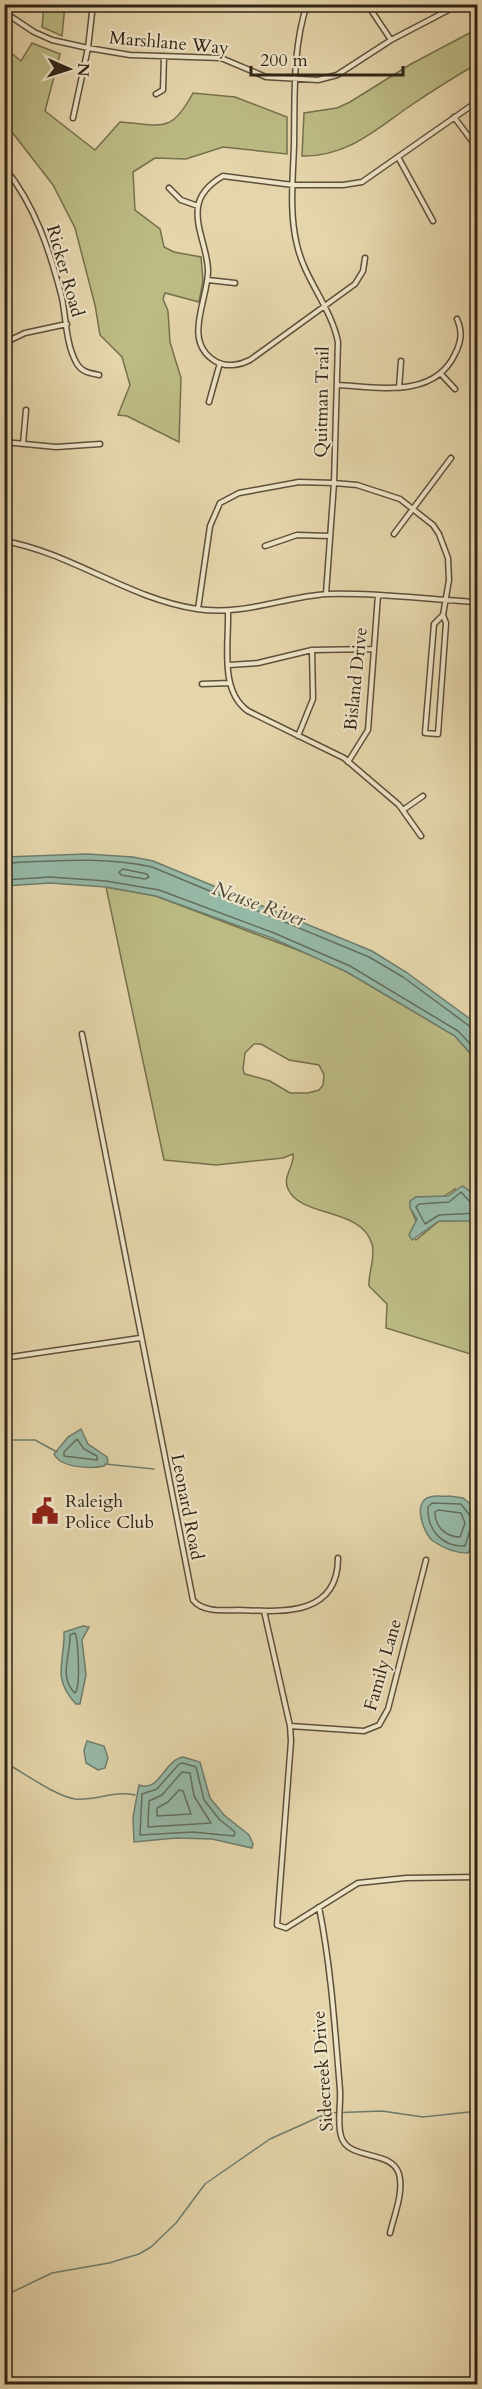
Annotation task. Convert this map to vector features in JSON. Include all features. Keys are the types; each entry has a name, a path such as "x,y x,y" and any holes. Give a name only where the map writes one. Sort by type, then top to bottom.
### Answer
{"street":[{"path":"73,118 88,48 93,4"},
{"name":"Quitman Trail","path":"307,4 298,33 292,214 297,246 304,266 332,321 338,342 334,483 326,594"},
{"path":"367,4 391,40"},
{"name":"Marshlane Way","path":"4,12 34,32 52,40 88,48 130,55 221,58 266,77 318,80 337,75 391,40 460,4"},
{"path":"156,94 163,90 164,56"},
{"path":"365,258 361,277 250,360 237,365 220,363 202,349 198,333 208,280 198,206 205,189 224,176 293,185 343,185 362,182 477,100"},
{"path":"454,117 477,149"},
{"path":"398,158 434,220"},
{"name":"Ricker Road","path":"4,167 20,186 41,229 76,363 85,372 99,375"},
{"path":"169,188 181,200 198,206"},
{"path":"208,280 235,283"},
{"path":"338,385 399,388 423,384 441,374 455,356 461,338 461,328 457,319"},
{"path":"4,344 9,339 25,333 67,324"},
{"path":"4,331 9,339"},
{"path":"399,388 401,361"},
{"path":"209,402 220,363"},
{"path":"441,374 455,389"},
{"path":"23,444 26,410"},
{"path":"4,442 56,447 100,444"},
{"path":"394,534 451,458"},
{"path":"198,609 210,526 220,503 239,493 298,482 357,484 400,499 415,508 433,525 444,546 449,571 443,615 446,623 438,734 425,733 434,624 443,615"},
{"path":"265,546 297,535 330,536"},
{"path":"4,541 31,548 165,602 198,609 228,612 326,594 477,602"},
{"name":"Bisland Drive","path":"348,762 368,730 378,595"},
{"path":"228,612 230,683 233,696 241,706 348,762 403,810 421,836"},
{"path":"229,665 258,663 312,650 374,649"},
{"path":"298,736 313,699 312,650"},
{"path":"202,684 230,683"},
{"path":"403,810 423,796"},
{"name":"Leonard Road","path":"82,1034 193,1600 208,1609 294,1610 321,1599 331,1588 338,1573 338,1558"},
{"path":"4,1358 140,1338"},
{"name":"Family Lane","path":"290,1726 364,1731 379,1725 388,1709 426,1560"},
{"path":"264,1611 290,1726 277,1925 286,1928 358,1883 406,1878 477,1877"},
{"name":"Sidecreek Drive","path":"320,1907 328,1952 341,2102 340,2137 347,2146 394,2165 399,2173 400,2191 390,2233"}],"shaded area":[{"path":"44,5 65,5 62,36 42,27"},
{"path":"477,29 477,64 347,147 318,155 302,156 304,113 337,108 350,102 411,64"},
{"path":"32,43 60,54 45,111 95,150 120,122 156,125 172,121 193,93 235,97 287,117 287,154 223,147 186,159 155,158 133,172 135,210 160,229 164,247 174,252 201,257 203,281 199,302 165,293 163,299 168,311 170,342 181,378 179,442 127,416 118,415 130,385 122,357 100,335 95,305 75,228 53,185 5,123 5,48 21,61"},
{"path":"106,887 156,896 316,957 347,972 455,1036 477,1061 477,1204 455,1189 443,1197 416,1197 412,1212 417,1223 410,1233 416,1240 439,1221 474,1220 477,1217 477,1356 386,1328 387,1304 369,1286 373,1249 366,1232 344,1218 305,1205 295,1198 287,1185 293,1154 283,1158 216,1165 164,1160","holes":["254,1044 261,1044 289,1060 319,1065 324,1075 323,1085 319,1090 308,1093 290,1093 270,1081 245,1074 243,1070 245,1053"]}],"water":[{"path":"87,854 133,857 153,861 372,951 406,972 477,1024 477,1061 455,1036 347,972 272,938 156,896 106,887 50,883 5,886 5,857"},
{"path":"462,1186 475,1198 477,1217 470,1221 439,1221 412,1240 409,1235 417,1219 410,1208 410,1201 416,1197 448,1196"},
{"path":"81,1429 88,1444 107,1457 108,1462 104,1466 69,1465 54,1454 68,1437"},
{"path":"432,1496 463,1498 474,1507 474,1544 468,1553 454,1551 437,1544 429,1537 423,1525 421,1504"},
{"path":"83,1626 89,1627 82,1640 86,1675 80,1704 76,1704 68,1694 61,1678 64,1632"},
{"path":"87,1741 104,1746 108,1758 105,1768 98,1770 86,1763 84,1750"},
{"path":"183,1757 200,1762 210,1798 224,1815 249,1835 253,1844 252,1848 212,1839 176,1838 134,1842 133,1817 139,1785 152,1784 171,1764"}],"waterway":[{"path":"4,1440 35,1440 57,1452"},
{"path":"105,1464 154,1469"},
{"path":"4,1762 67,1797 91,1799 119,1794 135,1795"},
{"path":"4,2296 52,2273 109,2263 139,2254 151,2247 176,2223 205,2184 270,2139 328,2113 382,2111 423,2117 478,2111"}],"place":[{"name":"Raleigh Police Club","path":"45,1511"}],"water label":[{"name":"Neuse River","path":"259,904"}]}
